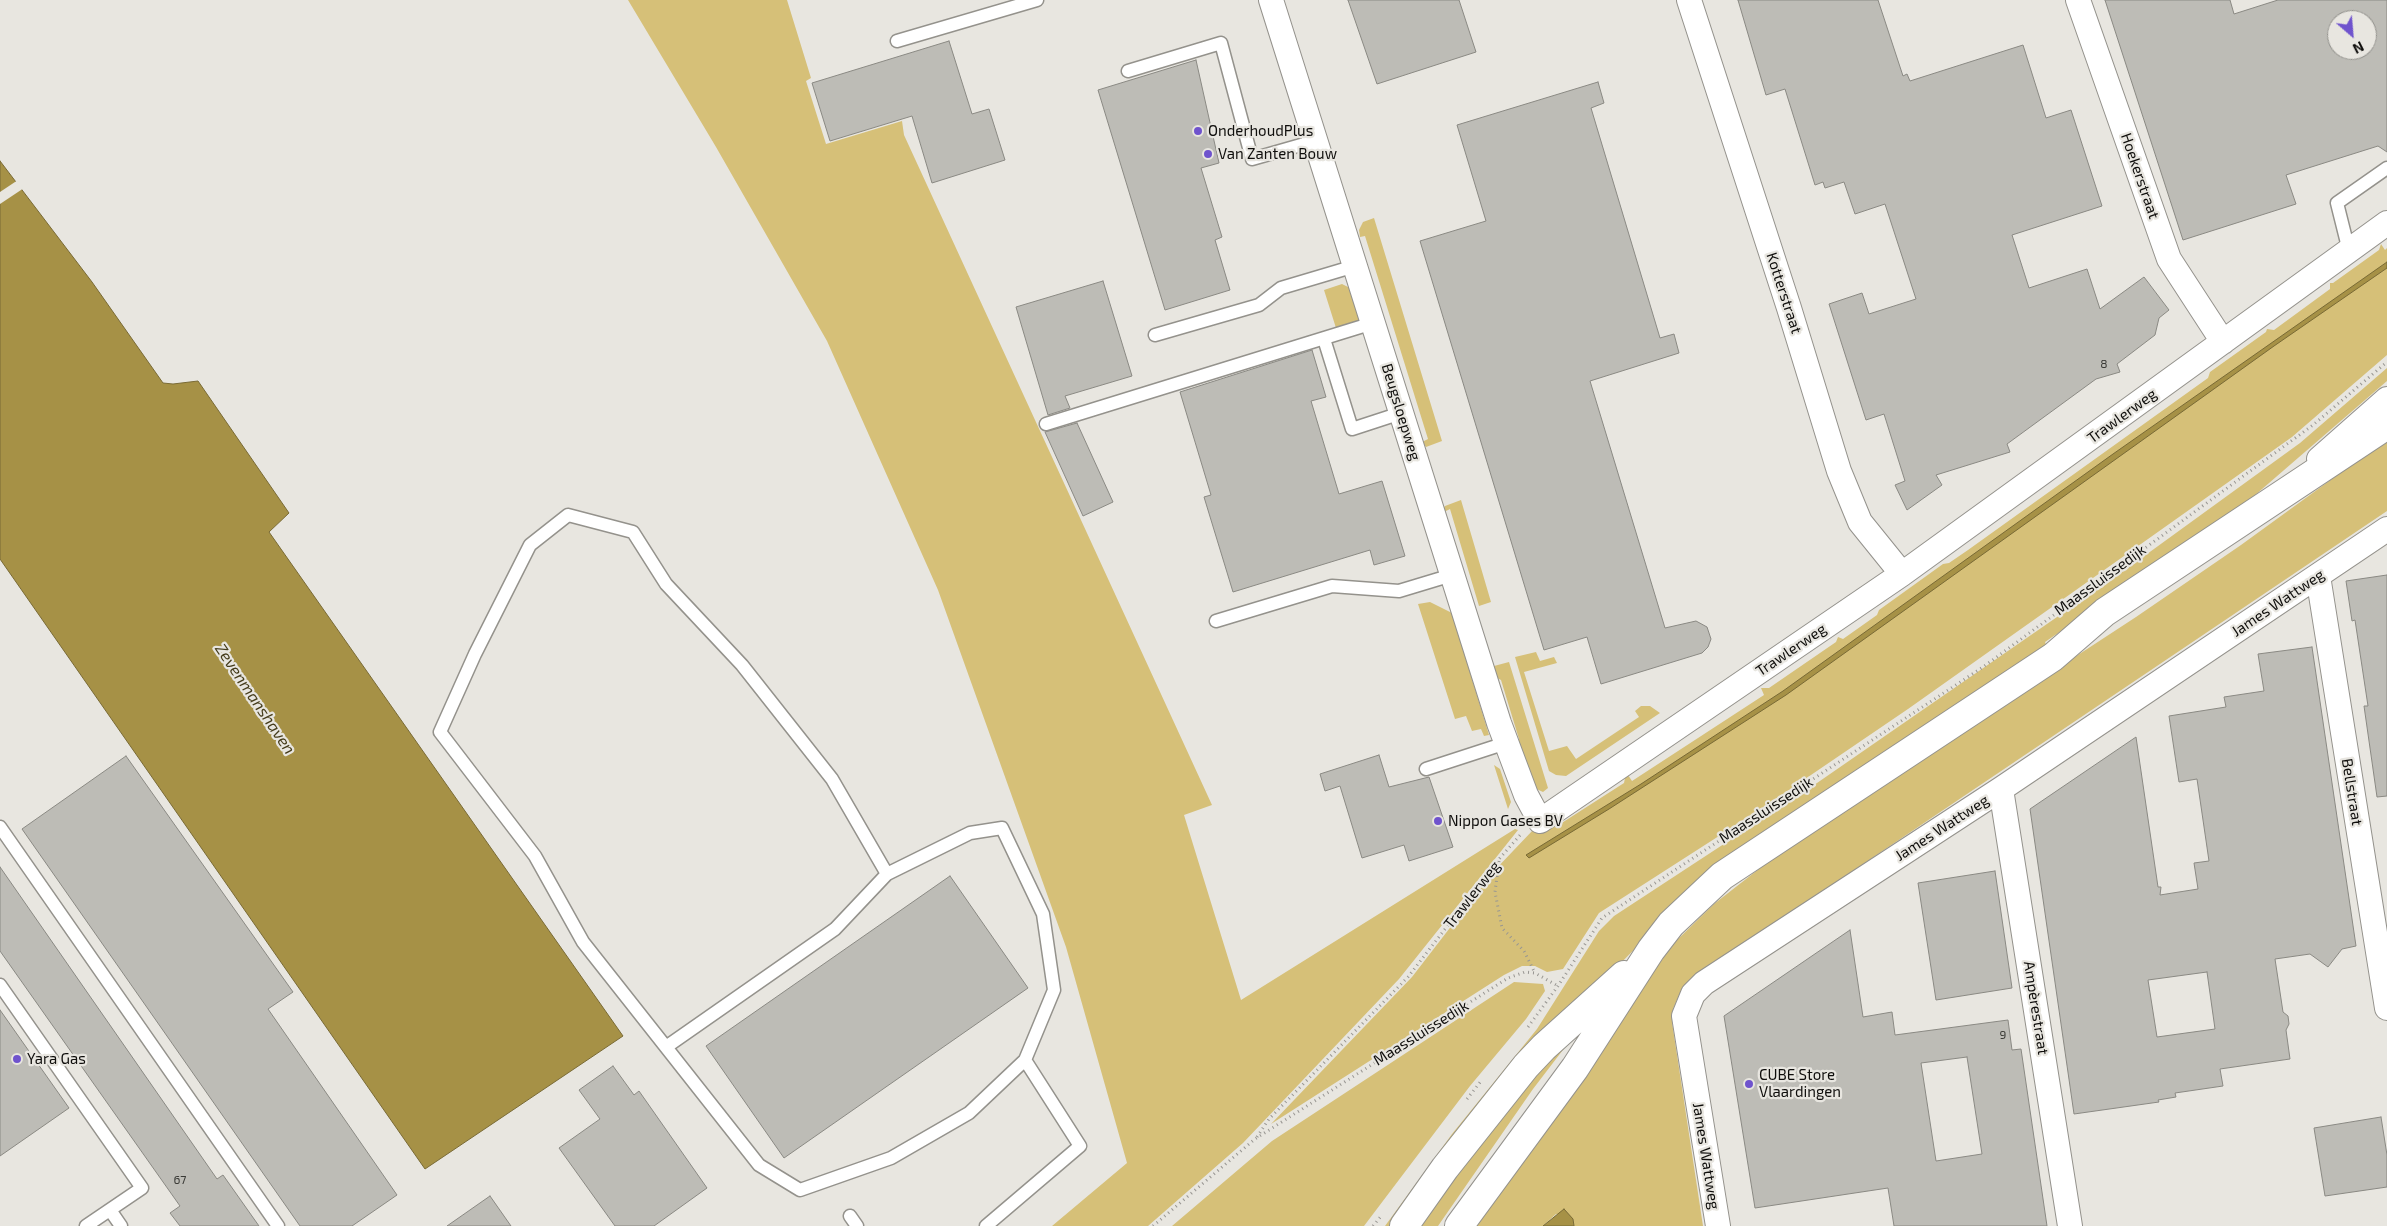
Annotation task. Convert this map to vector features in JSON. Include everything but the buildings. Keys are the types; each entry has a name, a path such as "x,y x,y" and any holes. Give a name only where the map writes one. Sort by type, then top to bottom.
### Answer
{"street":[{"name":"Beugsloepweg","path":"1271,0 1506,743 1526,795 1540,821"},
{"name":"Kotterstraat","path":"1688,0 1789,308 1839,472 1860,522 1902,574"},
{"name":"Hoekerstraat","path":"2078,0 2169,259 2223,342"},
{"name":"Trawlerweg","path":"1540,821 1902,574 2387,223"},
{"name":"Maassluissedijk","path":"2279,496 2387,399"},
{"name":"Maassluissedijk","path":"1459,1226 1575,1068 1651,950 1671,924 1722,876 2053,657 2105,612 2387,425"},
{"name":"James Wattweg","path":"1718,1226 1684,1016 1692,994 1704,983 2001,790 2387,528"},
{"name":"Bellstraat","path":"2318,576 2387,1008"},
{"name":"Ampèrestraat","path":"2001,790 2070,1226"},
{"name":"Maassluissedijk","path":"1404,1226 1445,1168 1526,1066 1544,1047 1651,950"}],"lane":[{"path":"897,41 1037,0"},
{"path":"1128,71 1221,43 1252,158 1315,141"},
{"path":"2349,251 2337,202 2387,168"},
{"path":"1155,335 1259,305 1281,288 1355,266"},
{"path":"1046,424 1373,323"},
{"path":"1324,339 1352,429 1401,414"},
{"path":"666,1046 835,929 887,874 970,833 1002,828 1043,914 1054,990 1025,1060 969,1113 891,1158 800,1190 759,1164 584,942 535,856 440,732 475,654 530,545 568,515 633,532 666,584 742,665 832,779 887,874"},
{"path":"1216,621 1332,586 1399,590 1452,575"},
{"path":"1426,769 1506,743"},
{"path":"0,827 278,1226"},
{"path":"0,985 142,1188 86,1226"},
{"path":"986,1226 1080,1146 1025,1060"},
{"path":"110,1210 121,1226"}],"path":[{"name":"Maassluissedijk","path":"1153,1226 1255,1139 1508,978 1525,972 1535,973 1558,986 1602,918 1983,667 2314,424 2387,362"},
{"name":"Trawlerweg","path":"1255,1139 1269,1119 1408,977 1500,858 1524,832 1540,821"},
{"path":"1500,858 1495,892 1502,928 1524,951 1535,973"}],"shaded area":[{"path":"628,0 787,0 811,78 806,81 826,144 902,121 904,135 1212,805 1184,815 1241,1000 1515,829 1518,830 1399,979 1243,1143 1148,1226 1052,1226 1127,1163 1066,947 938,590 827,341 716,147"},
{"path":"1374,218 1442,441 1426,447 1422,442 1428,439 1365,236 1360,237 1359,230 1363,222"},
{"path":"2381,244 2385,250 2387,248 2387,355 2292,437 1908,709 1761,809 1599,913 1563,969 1547,972 1535,966 1522,966 1504,975 1271,1124 1412,977 1493,872 1533,830 1557,826 1624,783 1628,775 1632,781 1764,695 1761,688 1769,688 1836,642 1838,637 1843,639 1877,615 1879,610 1943,564 1949,563 1968,550 2208,378 2210,372 2266,332 2267,329 2274,330 2330,289 2330,283 2333,283 2379,250"},
{"path":"1342,284 1352,289 1361,321 1336,328 1324,290"},
{"path":"2387,368 2387,381 2239,509 2045,642 2048,650 1675,908 1613,971 1396,1226 1385,1226 1452,1134 1537,1029 1599,931 1614,916 1817,783 2125,570 2300,443"},
{"path":"2387,439 2387,511 1688,982 1679,995 1673,1009 1672,1022 1703,1226 1574,1226 1573,1219 1556,1214 1543,1226 1465,1226 1676,941 1714,904 1773,858 1899,772 2136,617 2241,545"},
{"path":"1461,500 1491,602 1479,606 1450,509 1444,512 1443,509 1445,506"},
{"path":"1430,602 1452,613 1489,735 1484,736 1481,729 1472,731 1466,716 1455,719 1418,604"},
{"path":"1536,652 1540,661 1554,657 1557,663 1524,672 1549,751 1567,746 1576,759 1639,717 1635,711 1641,706 1650,706 1660,713 1566,776 1556,775 1549,771 1515,657"},
{"path":"1509,662 1548,788 1543,792 1530,786 1515,749 1519,739 1501,680 1493,676 1491,670 1494,666"},
{"path":"1494,765 1500,769 1511,802 1508,809"},
{"path":"1514,982 1543,984 1545,991 1526,1019 1470,1086 1364,1226 1172,1226 1272,1141"},
{"path":"1582,1025 1533,1089 1438,1226 1413,1226 1482,1131"}],"water":[{"name":"Zevenmanshaven","path":"0,161 92,282 163,383 173,384 198,381 289,513 269,532 623,1036 425,1169 0,559"},
{"path":"2387,262 2387,268 2274,346 1786,695 1609,809 1529,858 1526,855 1641,784 1783,691 2113,454"},
{"path":"1564,1209 1573,1219 1574,1226 1543,1226"}],"pier":[{"path":"18,180 24,188 0,204 0,192"}],"place":[{"name":"OnderhoudPlus","path":"1198,131"},
{"name":"Van Zanten Bouw","path":"1208,154"},
{"name":"Nippon Gases BV","path":"1438,821"},
{"name":"Yara Gas","path":"17,1059"},
{"name":"CUBE Store Vlaardingen","path":"1749,1084"}]}
